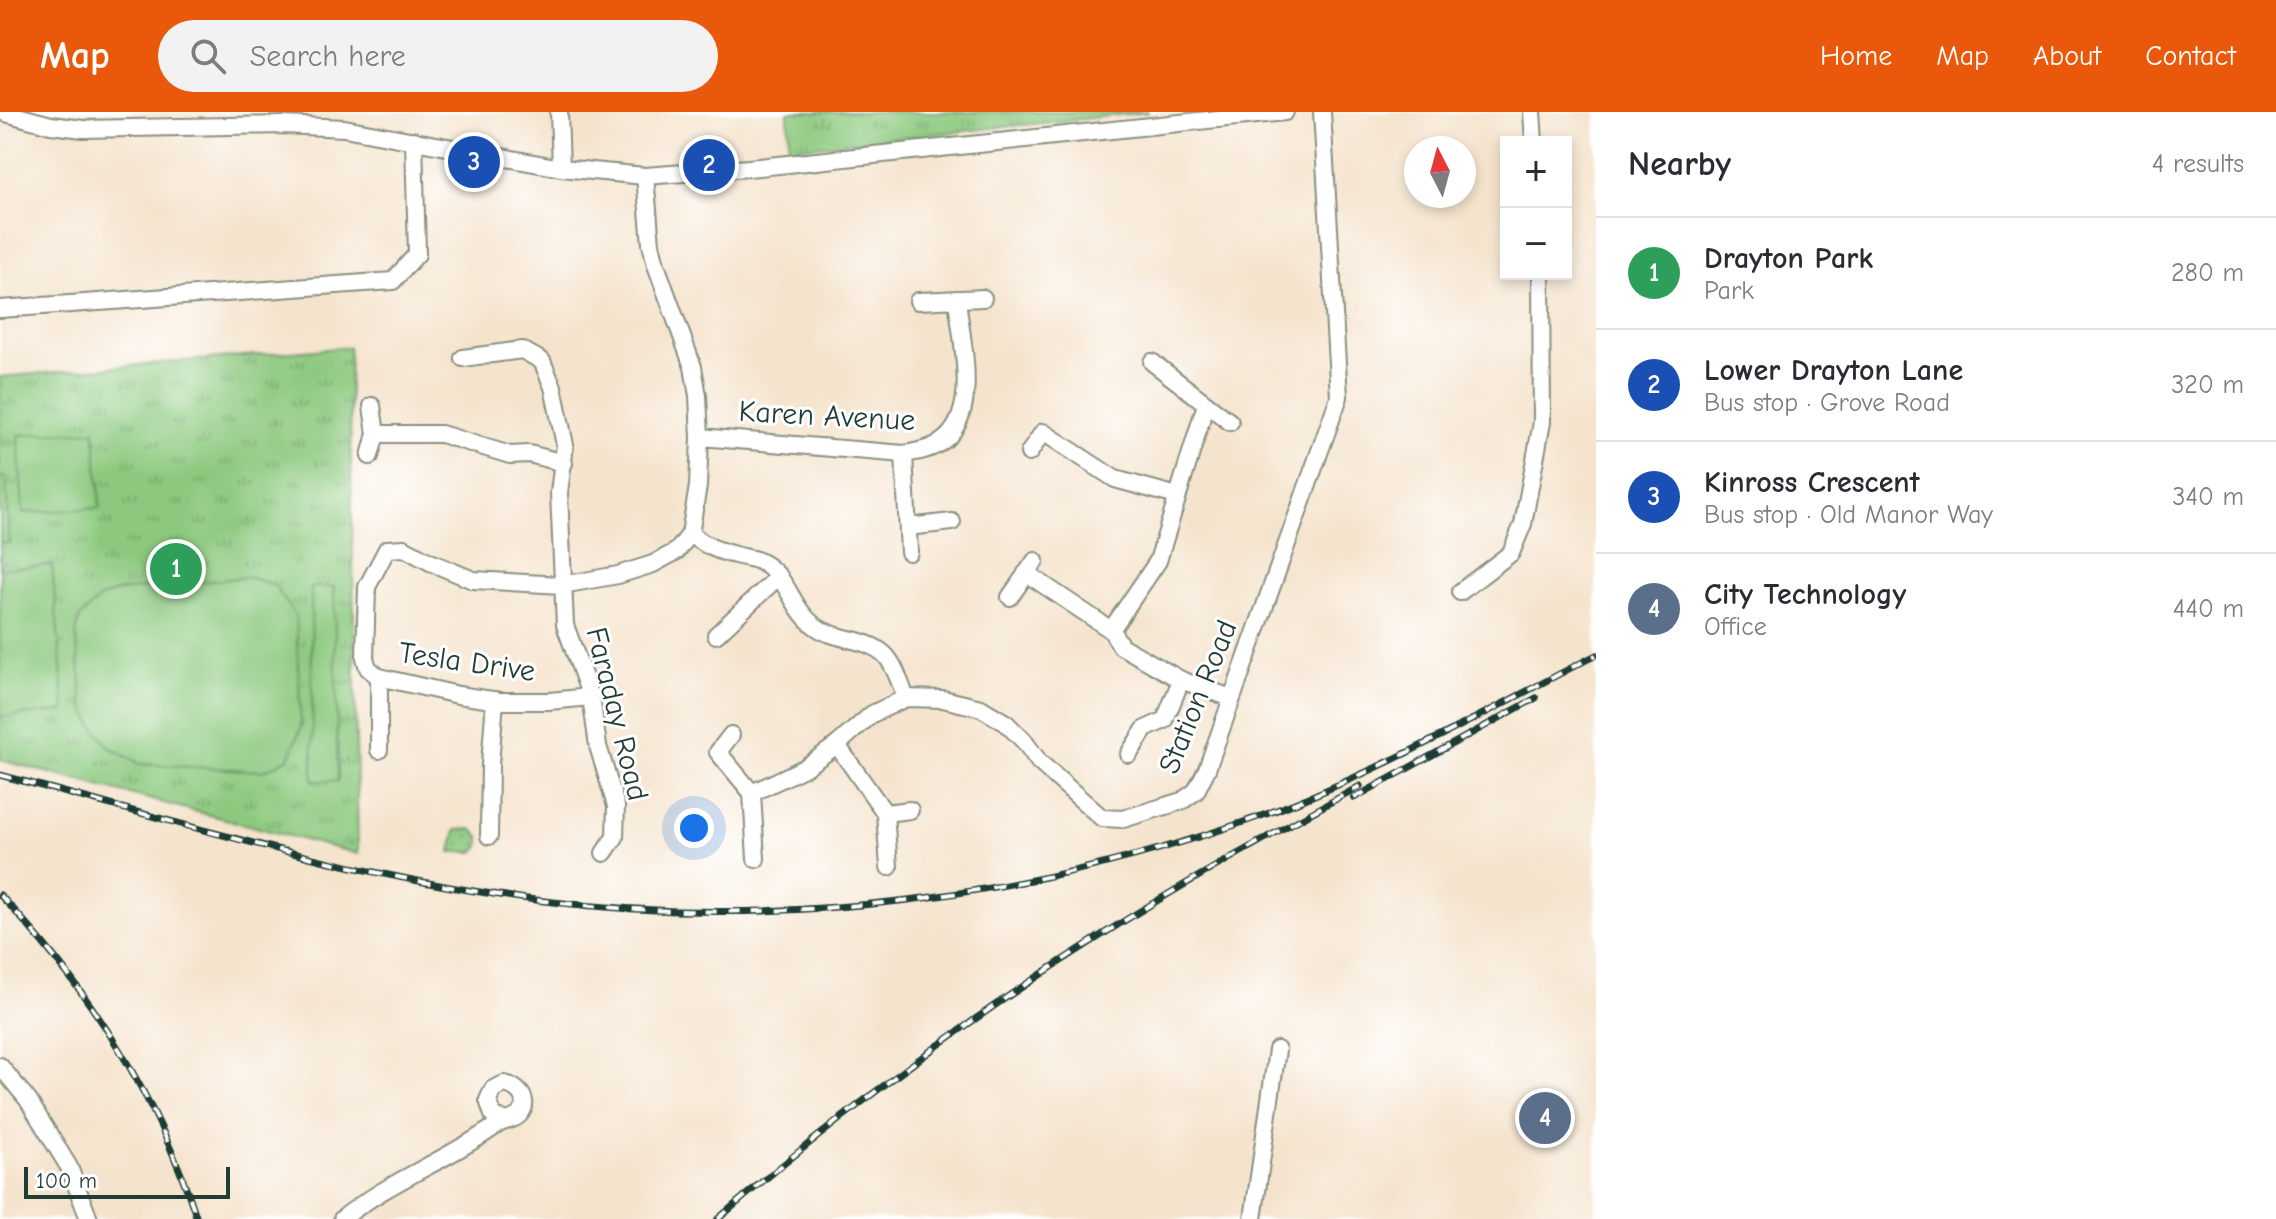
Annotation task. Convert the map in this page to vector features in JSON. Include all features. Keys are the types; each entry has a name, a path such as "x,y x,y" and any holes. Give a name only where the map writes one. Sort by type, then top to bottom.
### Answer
{"street":[{"path":"2,112 51,125 83,129 285,118 561,168 645,176 1285,112"},
{"path":"559,112 561,168"},
{"name":"Station Road","path":"752,793 804,768 837,745 872,714 906,698 943,699 981,708 1006,723 1039,762 1102,818 1123,819 1182,801 1196,791 1207,769 1339,397 1322,112"},
{"path":"1532,112 1534,136"},
{"path":"0,309 393,281 417,254 414,140"},
{"path":"562,585 618,575 653,564 677,551 690,534 698,486 698,396 693,367 662,286 651,244 645,176"},
{"path":"1460,592 1511,553 1523,524 1542,422 1541,280"},
{"path":"918,301 983,298"},
{"name":"Karen Avenue","path":"700,437 904,454 942,442 957,426 965,411 957,299"},
{"name":"Faraday Road","path":"463,358 522,350 542,361 553,387 565,445 559,493 565,625 591,697 598,746 616,806 615,837 604,853"},
{"path":"1152,362 1230,422"},
{"path":"1111,630 1158,561 1206,404"},
{"path":"370,456 376,434 372,406"},
{"path":"1029,453 1043,432 1115,479 1177,496"},
{"path":"376,434 441,434 510,455 529,454 564,463"},
{"path":"904,454 909,552"},
{"path":"908,527 952,522"},
{"path":"690,534 720,552 760,561 779,576 802,614 815,626 830,635 882,651 906,698"},
{"name":"Tesla Drive","path":"562,585 473,580 404,548 387,549 367,587 365,658 368,668 379,677 458,695 495,700 549,701 591,697"},
{"path":"1010,597 1030,567 1111,630 1121,646 1181,680 1231,698"},
{"path":"716,635 779,576"},
{"path":"379,677 379,750"},
{"path":"1129,754 1145,729 1165,720 1181,680"},
{"path":"489,836 495,700"},
{"path":"731,735 718,752 752,793 760,851"},
{"path":"837,745 885,813 889,867"},
{"path":"885,813 910,810"},
{"path":"1253,1219 1277,1050"},
{"path":"0,1066 28,1100 69,1167 89,1219"},
{"path":"342,1219 395,1184 473,1142 504,1120"}],"green space":[{"path":"788,112 1149,112 789,149"},
{"path":"349,347 358,854 0,760 0,377"},
{"path":"95,431 100,508 23,513 18,435"},
{"path":"6,477 9,543 0,543 0,478"},
{"path":"52,565 65,711 0,717 0,569"},
{"path":"248,577 274,585 296,616 301,727 289,758 264,771 140,764 109,747 93,726 83,704 76,633 80,617 100,598 118,591"},
{"path":"311,587 334,587 338,781 313,781"},
{"path":"472,829 480,837 480,847 474,852 451,852 456,830"}],"railway":[{"path":"0,775 338,864 475,891 634,909 725,912 815,909 996,887 1172,845 1258,817 1345,782 1596,655"},
{"path":"1354,798 1536,698"},
{"path":"718,1219 859,1104 1007,997 1170,893 1360,786"},
{"path":"0,895 62,967 117,1046 162,1130 197,1219"}],"place":[{"name":"Kinross Crescent","path":"474,162"},
{"name":"Lower Drayton Lane","path":"709,165"},
{"name":"Drayton Park","path":"176,569"},
{"name":"City Technology","path":"1545,1118"}]}
